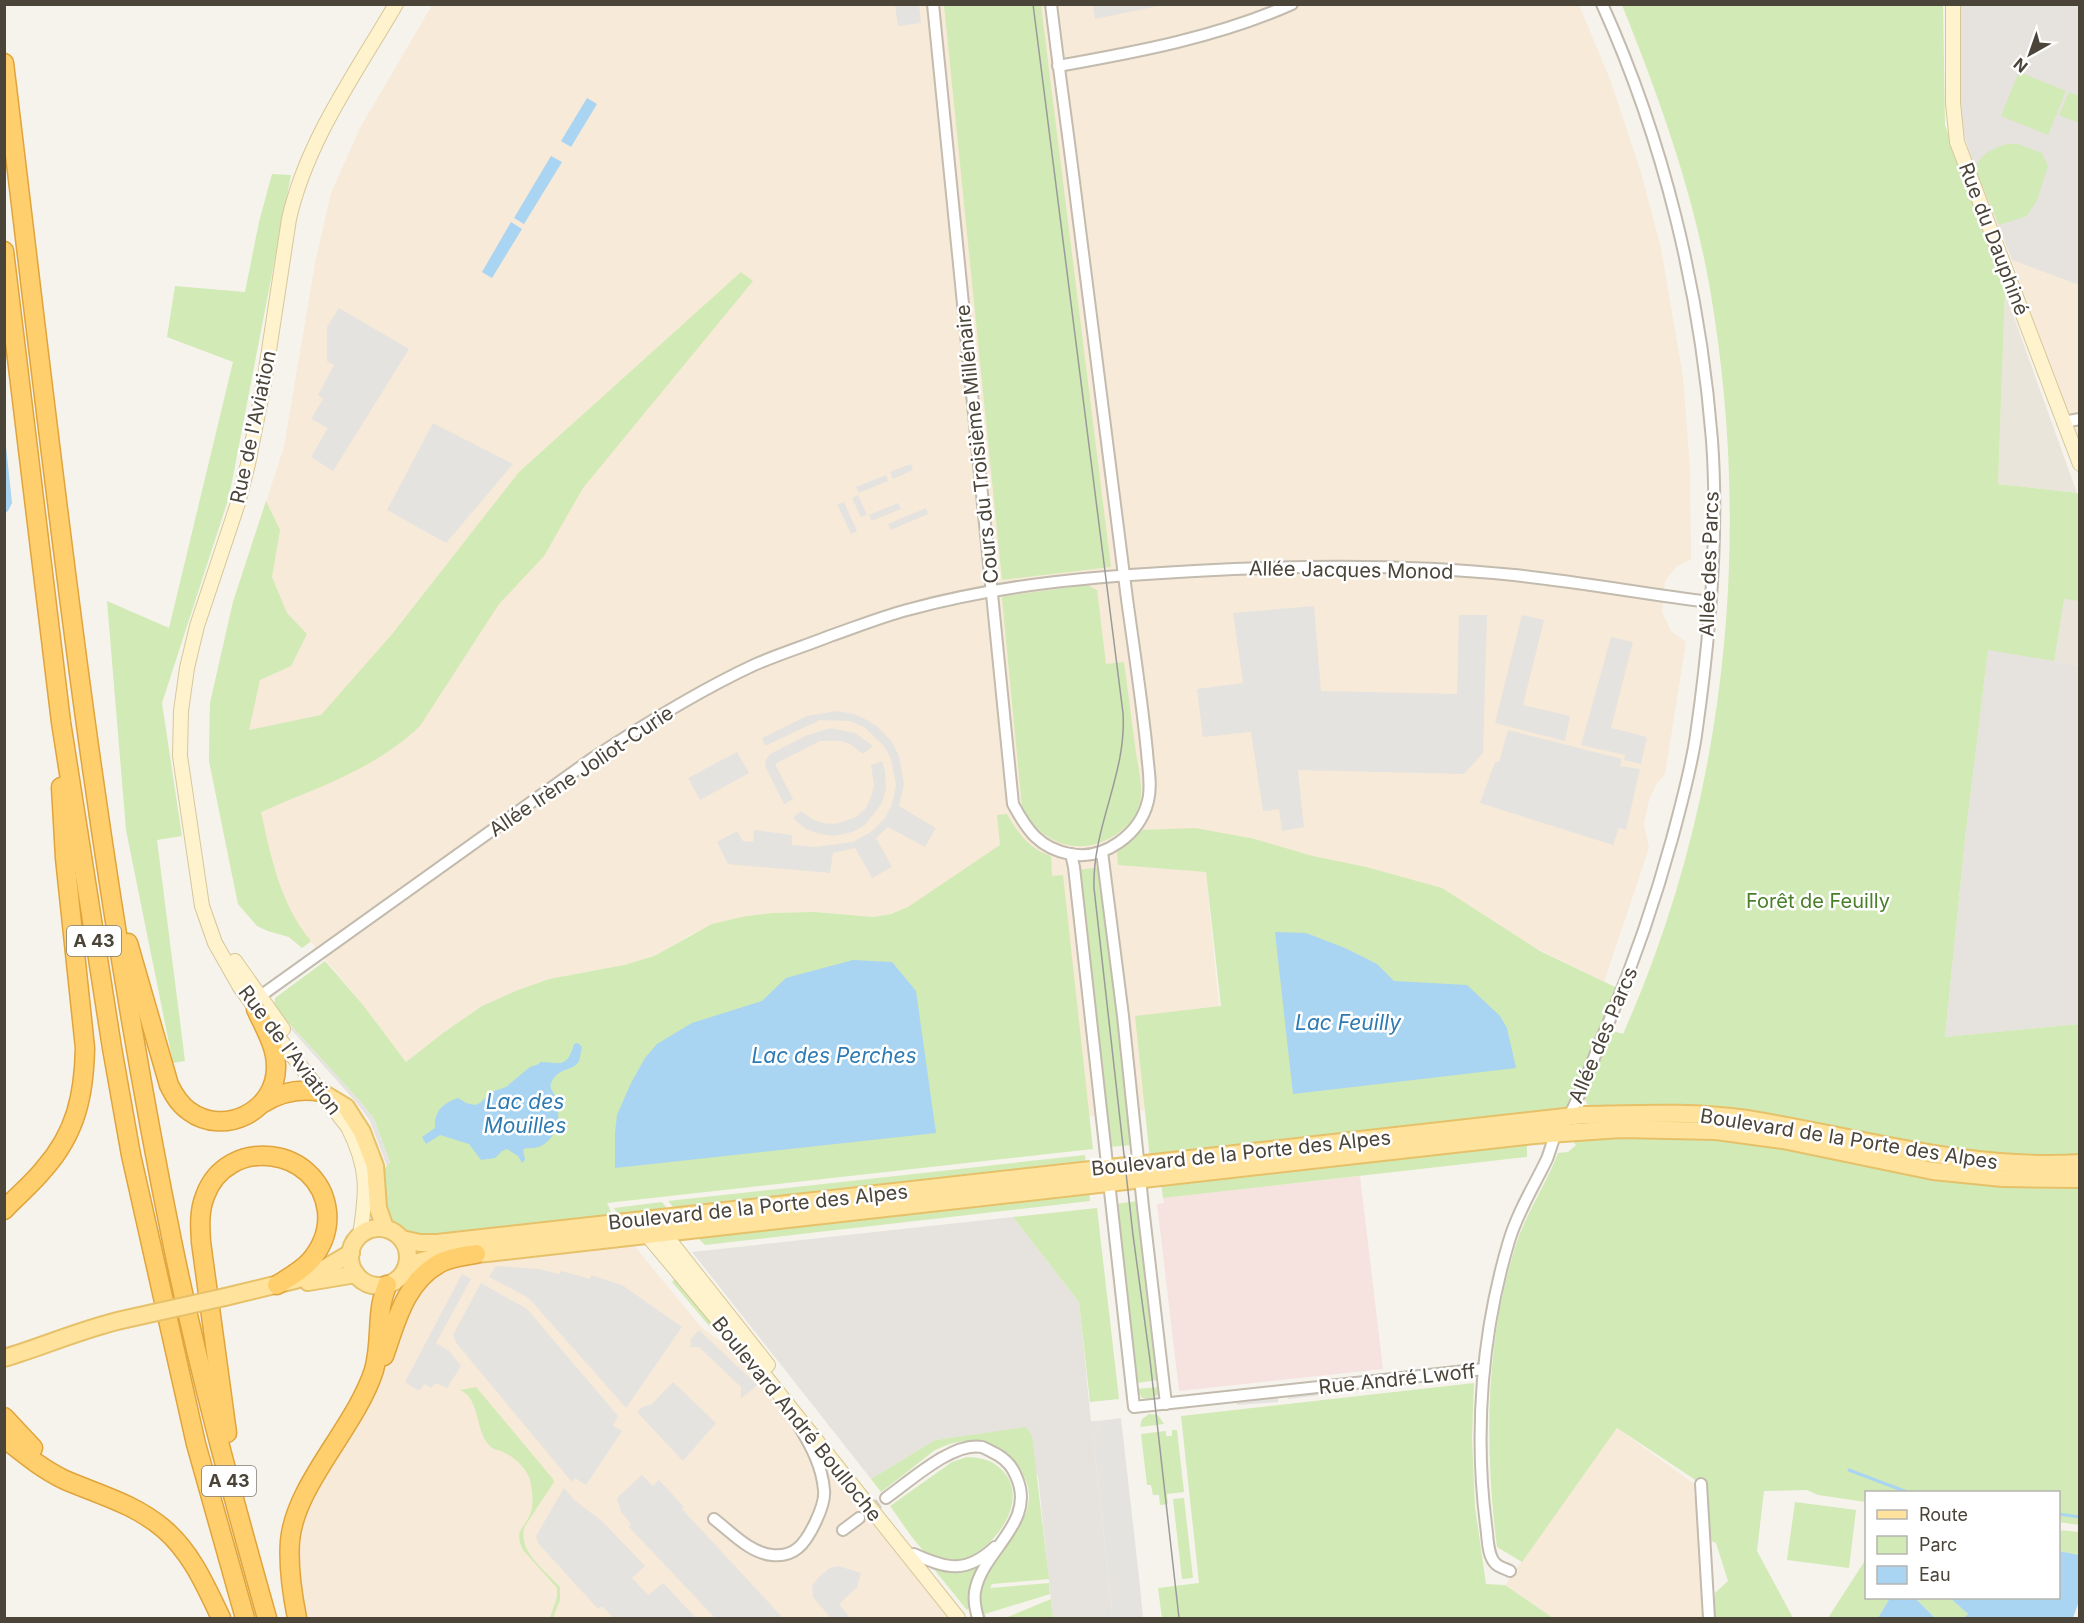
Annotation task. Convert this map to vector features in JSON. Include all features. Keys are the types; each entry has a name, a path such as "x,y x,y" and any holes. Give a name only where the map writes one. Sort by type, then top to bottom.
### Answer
{"highway":[{"name":"A 43","path":"4,63 67,584 104,855 135,1047 173,1245 203,1383 267,1618"},
{"name":"A 43","path":"4,251 61,722 81,861 131,1155 196,1444 245,1618"},
{"path":"4,1210 44,1169 64,1143 78,1110 84,1079 85,1048 61,806 61,722"},
{"path":"104,855 155,1040 169,1085 177,1100 194,1115 216,1122 238,1119 274,1097 294,1090 321,1092"},
{"path":"257,1003 276,1065 272,1087 262,1104"},
{"path":"239,1518 200,1221 205,1196 214,1179 236,1162 257,1155 278,1157 299,1165 316,1182 326,1204 327,1221 320,1247 308,1263 277,1286"},
{"path":"297,1618 290,1582 290,1540 299,1507 377,1377 404,1300 419,1279 440,1263 476,1254"},
{"path":"359,1406 374,1370 379,1344 381,1305 387,1285"},
{"path":"4,1417 32,1448 88,1489"},
{"path":"4,1438 39,1466 131,1506 165,1530 192,1562 221,1618"}],"main road":[{"path":"321,1092 345,1107"},
{"name":"Rue de l'Aviation","path":"345,1107 362,1132 375,1166 378,1208 385,1228"},
{"name":"Boulevard de la Porte des Alpes","path":"406,1268 419,1261 439,1256 664,1233 1568,1117 1672,1113 1717,1116 1755,1121 1934,1156 2004,1163 2079,1163"},
{"name":"Boulevard de la Porte des Alpes","path":"1140,1171 1622,1129 1716,1131 1783,1140 1933,1171 2003,1178 2079,1179"},
{"name":"Boulevard de la Porte des Alpes","path":"402,1239 420,1243 437,1243 653,1218 1108,1175"},
{"path":"376,1228 385,1228 392,1230 402,1239 408,1253 406,1268 395,1281 387,1285 370,1284 356,1274 351,1253 355,1240 360,1235 376,1228"},
{"path":"277,1286 322,1270 351,1253"},
{"path":"4,1358 52,1343 88,1328 277,1286 356,1274"}],"street":[{"name":"Rue de l'Aviation","path":"345,1107 297,1048 240,987 215,943 202,906 180,756 179,731 183,690 191,648 248,464 268,363 289,219 301,176 321,132 396,4"},
{"name":"Cours du Troisième Millénaire","path":"933,4 1013,804 1025,826 1035,837 1052,849 1071,854 1091,854 1113,847 1131,832 1143,817 1150,790 1125,575 1051,4"},
{"path":"1058,66 1206,35 1292,4"},
{"name":"Allée des Parcs","path":"1556,1133 1568,1117 1624,987 1661,881 1680,812 1695,740 1710,602 1713,508 1712,443 1692,284 1651,132 1626,61 1602,4"},
{"name":"Rue du Dauphiné","path":"1953,4 1953,103 1957,142 2079,464"},
{"path":"2063,422 2079,419"},
{"name":"Allée Jacques Monod","path":"991,591 1125,575 1261,567 1374,567 1475,572 1588,584 1710,602"},
{"name":"Allée Irène Joliot-Curie","path":"257,1003 593,758 640,727 717,683 756,664 878,619 909,609 991,591"},
{"path":"1102,852 1166,1404"},
{"path":"1071,854 1108,1175"},
{"name":"Rue de l'Aviation","path":"197,868 225,944 257,1003 348,1127 360,1150 365,1171 366,1199 360,1235"},
{"path":"1484,1369 1495,1290 1510,1235 1547,1158 1556,1133"},
{"name":"Rue André Lwoff","path":"1108,1175 1134,1407 1484,1369 1481,1447 1484,1507 1491,1556 1497,1566 1510,1571"},
{"name":"Boulevard André Boulloche","path":"653,1218 914,1554 968,1618"},
{"name":"Boulevard André Boulloche","path":"636,1221 765,1376 957,1618"},
{"path":"714,1519 755,1550 772,1555 787,1555 804,1543 818,1517 825,1493 820,1470 810,1445 765,1376"},
{"path":"886,1498 942,1458 960,1449 981,1447 1000,1456 1013,1469 1020,1485 1020,1510 1015,1523 981,1574 975,1587 974,1606 978,1618"},
{"path":"1701,1484 1709,1618"},
{"path":"843,1530 859,1518"},
{"path":"914,1554 939,1566 960,1567 979,1560 1004,1538"}],"shaded area":[{"path":"1093,4 1163,4 1163,5 1095,19"},
{"path":"432,5 1579,5 1611,82 1642,176 1661,248 1683,377 1690,468 1691,559 1676,567 1665,581 1662,612 1671,631 1686,642 1665,774 1657,783 1649,800 1644,824 1649,848 1604,982 1385,873 1255,839 1202,830 1228,1101 1006,1126 908,907 874,917 815,912 746,916 694,933 654,956 624,965 549,979 518,990 482,1006 406,1062 311,942 302,948 289,937 257,926 238,904 209,761 210,703 233,602 284,447 315,263 331,193 360,128"},
{"path":"895,5 919,5 921,23 898,26"},
{"path":"1961,5 2079,5 2079,285 2012,260 1959,121"},
{"path":"2012,260 2079,285 2079,447 2064,405"},
{"path":"2005,292 2077,493 1998,484"},
{"path":"339,308 409,349 333,471 311,457 328,428 311,419 323,399 318,395 334,365 327,361 327,327"},
{"path":"433,423 513,464 446,543 387,510"},
{"path":"911,464 913,470 893,479 890,472"},
{"path":"886,475 888,481 859,493 856,487"},
{"path":"858,495 867,515 861,517 852,498"},
{"path":"844,502 857,531 851,534 837,504"},
{"path":"898,503 901,509 871,521 869,515"},
{"path":"926,508 928,514 891,530 888,524"},
{"path":"1995,575 2079,592 2079,666 1988,649"},
{"path":"1314,606 1321,691 1457,694 1459,615 1487,615 1483,753 1464,774 1298,770 1304,827 1282,831 1279,809 1263,811 1251,732 1203,737 1197,689 1243,683 1233,613"},
{"path":"1522,615 1544,620 1523,705 1570,716 1565,741 1495,723"},
{"path":"1611,637 1633,642 1611,728 1647,737 1641,764 1624,760 1625,755 1581,745"},
{"path":"1988,649 2079,666 2079,1024 1945,1037 1965,839"},
{"path":"836,711 854,714 869,721 892,742 899,756 904,784 899,806 936,828 925,847 888,827 876,838 892,867 872,878 855,848 833,853 830,873 728,864 717,842 737,831 743,841 753,842 754,830 792,835 792,845 815,847 853,842 871,832 885,818 892,804 896,785 891,759 884,746 864,727 850,721 820,720 765,746 762,738 807,716"},
{"path":"831,728 855,733 873,746 863,754 850,744 840,741 820,741 775,764 793,799 784,804 766,768 765,761 770,754 805,736"},
{"path":"1508,730 1622,759 1620,766 1640,769 1626,830 1619,828 1613,845 1480,803 1495,762 1499,762"},
{"path":"737,752 749,773 700,800 688,778"},
{"path":"882,761 886,788 882,803 865,825 852,832 834,836 806,829 793,818 801,811 823,823 835,824 856,817 866,808 871,797 874,785 871,765"},
{"path":"291,1026 374,1119 390,1162 387,1166 370,1121 357,1103 289,1027"},
{"path":"1360,1176 1383,1369 1179,1391 1157,1204 1164,1203 1163,1198"},
{"path":"1013,1217 1079,1302 1091,1421 1097,1421 1098,1434 1093,1435 1112,1612 1105,1613 1102,1618 1053,1618 1038,1476 994,1432 935,1440 871,1479 692,1252"},
{"path":"631,1242 701,1327 735,1352 948,1618 305,1618 296,1568 308,1501 372,1398 422,1284 451,1264"},
{"path":"496,1266 539,1269 559,1274 561,1271 590,1279 591,1275 622,1285 682,1327 626,1408 527,1297 489,1277"},
{"path":"462,1274 471,1279 436,1343 449,1351 461,1366 447,1388 434,1384 431,1388 424,1384 421,1389 417,1390 405,1382"},
{"path":"481,1283 527,1309 618,1416 613,1426 622,1431 586,1485 575,1478 572,1482 457,1344 453,1335"},
{"path":"699,1330 757,1385 752,1390 741,1398 741,1387 699,1347 690,1347 691,1339"},
{"path":"673,1382 716,1423 683,1461 637,1412 642,1407 652,1404"},
{"path":"1331,1391 1331,1394 1288,1399 1287,1396"},
{"path":"1278,1397 1278,1402 1237,1405 1236,1402"},
{"path":"1121,1418 1143,1618 1102,1618 1105,1612 1112,1611 1093,1435 1098,1434 1097,1421"},
{"path":"1617,1428 1697,1486 1693,1495 1697,1498 1705,1618 1553,1618 1505,1585"},
{"path":"642,1475 653,1486 659,1480 684,1507 682,1509 783,1618 715,1618 629,1527 631,1524 621,1512 617,1498"},
{"path":"564,1488 574,1500 602,1521 645,1566 632,1578 648,1595 663,1583 696,1618 613,1618 602,1606 598,1609 538,1543 536,1536"},
{"path":"838,1566 861,1573 857,1587 839,1604 850,1618 831,1618 813,1597 812,1586 819,1577 830,1568"}],"green space":[{"path":"944,5 1041,5 1111,567 1002,580"},
{"name":"Forêt de Feuilly","path":"1622,5 1943,5 1945,125 2005,292 1998,484 2077,493 2080,498 2079,601 2064,599 2054,661 1988,650 1965,839 1945,1037 2079,1024 2079,1158 2009,1158 1597,1109 1588,1106 1583,1094 1613,1031 1623,1034 1658,945 1687,854 1708,762 1722,668 1729,573 1729,478 1723,383 1710,289 1694,216 1674,145"},
{"path":"2019,72 2066,91 2048,135 2001,116"},
{"path":"2069,92 2079,96 2079,123 2059,115"},
{"path":"2007,144 2018,144 2042,153 2048,166 2037,200 2027,216 1999,225 1975,168 1988,152"},
{"path":"272,174 291,175 229,497 162,703 182,836 157,840 185,1061 173,1063 126,830 107,601 169,628 233,362 167,337 175,286 245,292 259,222"},
{"path":"741,272 753,281 583,488 544,556 499,604 420,726 402,742 364,766 261,812 273,863 284,896 300,927 311,941 302,948 289,937 257,926 238,904 209,761 210,703 233,602 266,501 280,530 272,577 287,613 307,634 291,666 260,680 249,730 321,715 393,633 519,472"},
{"path":"1087,585 1097,590 1106,664 1124,662 1141,795 1135,816 1118,833 1097,844 1075,846 1058,842 1044,834 1022,807 1002,598"},
{"path":"1007,814 1030,845 1051,856 1052,876 1063,875 1093,1149 607,1203 612,1214 556,1224 434,1238 411,1235 393,1223 383,1206 381,1173 390,1162 374,1119 274,1007 275,998 325,961 363,1005 406,1062 482,1006 549,979 624,965 654,956 712,924 772,913 815,912 874,917 891,914 908,907 1000,845 997,815"},
{"path":"1195,828 1255,839 1442,888 1540,951 1617,988 1566,1107 1563,1110 1150,1159 1135,1016 1221,1006 1206,872 1118,865 1117,852 1142,830"},
{"path":"1101,867 1132,1145 1109,1147 1078,870"},
{"path":"1584,1121 2079,1168 2079,1525 2060,1522 2060,1491 1865,1491 1865,1502 1818,1495 1807,1490 1764,1491 1757,1551 1793,1618 1714,1618 1715,1593 1728,1581 1716,1543 1707,1539 1703,1485 1617,1428 1522,1562 1497,1547 1489,1430 1490,1390 1499,1311 1523,1225 1558,1153 1568,1152 1576,1145 1574,1143"},
{"path":"1527,1141 1527,1157 1163,1198 1161,1183"},
{"path":"1085,1155 1086,1165 678,1212 668,1201"},
{"path":"1089,1191 1090,1201 705,1245 695,1235 1011,1204 1014,1199"},
{"path":"1138,1201 1159,1380 1136,1383 1115,1204"},
{"path":"662,1202 671,1213 618,1215 614,1208"},
{"path":"1097,1208 1119,1399 1090,1402 1079,1302 1013,1217"},
{"path":"676,1278 728,1339 726,1340 711,1328 672,1282"},
{"path":"1474,1383 1472,1438 1475,1507 1486,1584 1505,1585 1553,1618 1162,1618 1158,1588 1199,1583 1181,1416"},
{"path":"476,1387 554,1482 525,1526 523,1535 528,1551 560,1587 560,1600 553,1618 550,1618 557,1597 557,1588 523,1550 519,1538 532,1509 530,1480 518,1462 489,1445 485,1439 471,1400 460,1390"},
{"path":"1160,1387 1158,1395 1150,1399 1142,1398 1136,1389"},
{"path":"1149,1414 1158,1415 1164,1424 1140,1427 1142,1419"},
{"path":"1026,1427 1032,1436 1049,1579 992,1584 990,1588 1049,1583 1050,1594 985,1614 986,1618 982,1618 980,1598 986,1580 1027,1510 1029,1492 1015,1462 1005,1452 991,1444 976,1441 961,1442 935,1450 881,1492 871,1479 935,1440"},
{"path":"1172,1430 1177,1430 1184,1492 1167,1494 1168,1504 1160,1505 1159,1495 1153,1495 1151,1485 1147,1485 1141,1434 1166,1431 1166,1436 1172,1436"},
{"path":"967,1457 990,1461 1003,1471 1013,1492 1011,1509 1003,1526 991,1541 976,1553 959,1560 942,1561 923,1550 890,1506 952,1462"},
{"path":"1184,1498 1193,1578 1182,1579 1173,1499"},
{"path":"1795,1502 1856,1510 1849,1568 1787,1560"},
{"path":"2060,1530 2079,1532 2079,1555 2060,1551"},
{"path":"1865,1561 1865,1599 1889,1599 1878,1618 1828,1618"},
{"path":"981,1567 967,1610 933,1568 966,1569"},
{"path":"1051,1599 1053,1618 1005,1618"},
{"path":"1916,1599 1951,1599 1968,1614 1964,1618 1935,1618"}],"water":[{"path":"587,98 597,104 571,147 561,141"},
{"path":"551,156 562,162 524,224 514,218"},
{"path":"511,222 522,229 492,278 482,272"},
{"path":"5,437 12,503 5,513"},
{"name":"Lac Feuilly","path":"1275,932 1306,933 1345,948 1377,964 1394,981 1467,985 1500,1016 1507,1028 1516,1068 1293,1094"},
{"name":"Lac des Perches","path":"853,960 892,962 916,991 936,1133 615,1168 617,1115 645,1058 657,1044 692,1023 762,1001 786,978"},
{"name":"Lac des Mouilles","path":"578,1043 582,1047 579,1061 573,1067 558,1074 551,1085 558,1110 555,1130 547,1142 541,1146 523,1149 525,1160 522,1163 518,1156 507,1149 495,1158 481,1160 469,1144 440,1135 426,1144 422,1137 435,1128 440,1108 448,1102 458,1098 466,1103 475,1105 480,1103 491,1092 506,1087 530,1067 540,1062 562,1063 568,1058 574,1044"},
{"path":"2060,1551 2079,1555 2079,1601 2073,1618 1964,1618 1968,1614 1951,1599 2060,1599"},
{"path":"1889,1599 1916,1599 1935,1618 1878,1618"}],"waterway":[{"path":"1849,1470 1904,1491"},
{"path":"2060,1514 2080,1517"}],"tunnel":[{"path":"859,1518 886,1498"}],"tram line":[{"path":"1033,4 1123,713 1120,758 1098,844 1094,888 1179,1618"}]}
